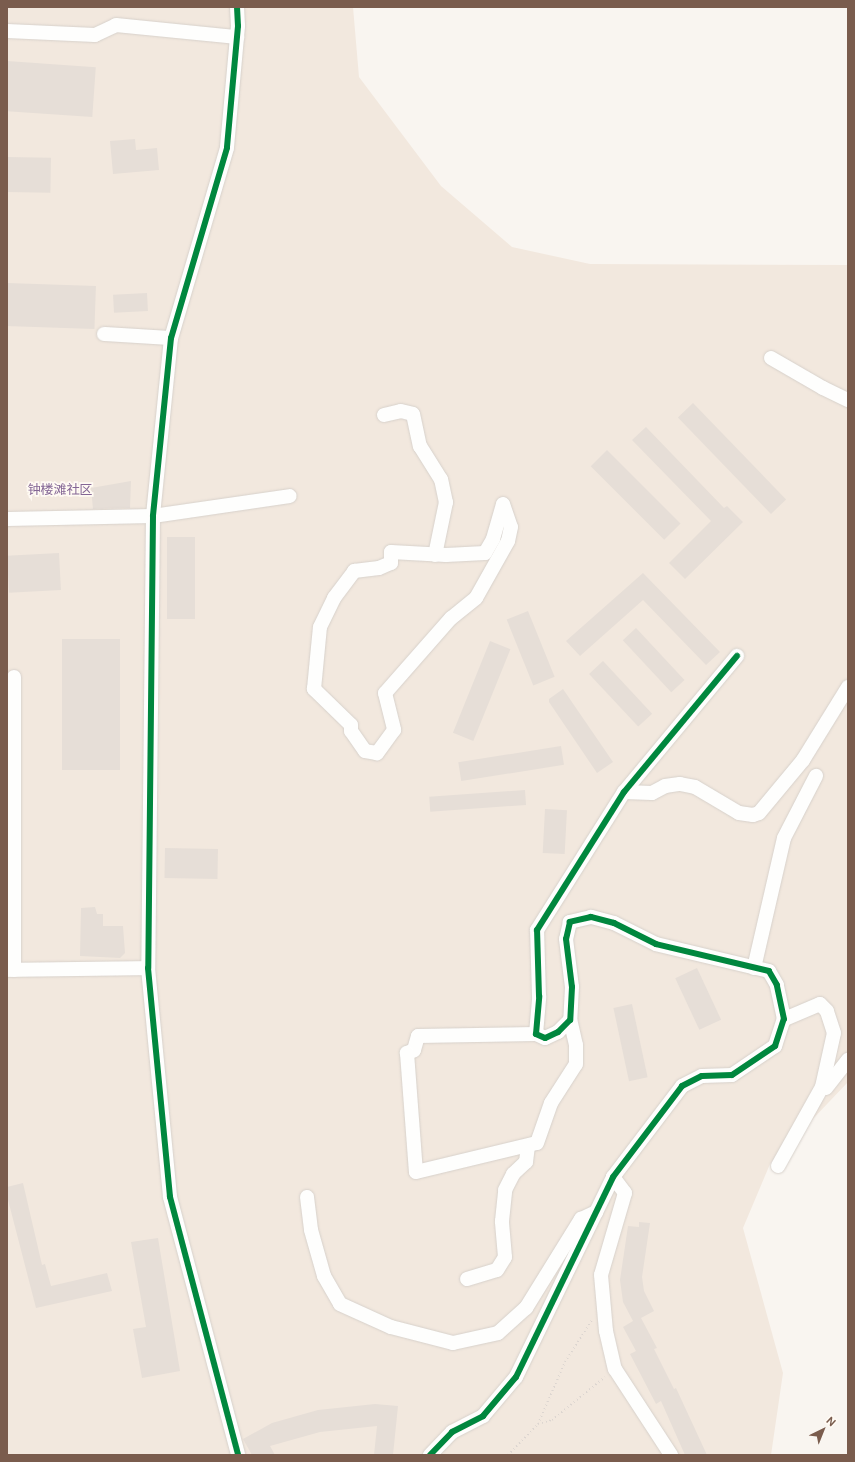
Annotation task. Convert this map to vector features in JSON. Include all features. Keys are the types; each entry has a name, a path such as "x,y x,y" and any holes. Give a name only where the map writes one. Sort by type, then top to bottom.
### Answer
{"street":[{"path":"237,7 237,37 227,148 171,338 153,516 148,968 170,1197 238,1455"},
{"path":"7,31 95,35 116,25 237,37"},
{"path":"104,334 171,338"},
{"path":"770,358 823,388 848,400"},
{"path":"384,415 401,411 413,414 420,446 441,479 446,502 435,555"},
{"path":"7,519 153,516 290,496"},
{"path":"503,504 511,527 508,541 476,598 451,618 385,694 394,730 377,753 365,751 351,731 351,725 314,689 320,627 334,598 354,571 379,568 390,563 391,552 435,555 485,552 494,539 503,504"},
{"path":"536,1034 539,996 537,930 624,792 737,656"},
{"path":"14,677 11,970 148,968"},
{"path":"624,792 652,793 666,786 680,784 695,787 739,813 752,815 759,813 803,760 820,728 848,687"},
{"path":"754,968 784,838 816,776"},
{"path":"430,1455 452,1432 483,1416 516,1377 613,1177 682,1086 702,1076 732,1074 757,1058 775,1046 784,1019 777,985 769,971 656,944 614,923 591,916 570,922 566,939 572,987 570,1020 576,1045 576,1064 551,1103 537,1143 416,1172 407,1053 414,1050 418,1036 536,1034 545,1038 558,1032 570,1020"},
{"path":"778,1166 822,1087 829,1062 834,1033 828,1011 820,1004 784,1019"},
{"path":"811,1108 819,1103 833,1077 848,1060"},
{"path":"467,1279 497,1270 505,1257 502,1222 505,1190 513,1174 526,1162 528,1146"},
{"path":"613,1177 625,1193 601,1275 615,1369 671,1455"},
{"path":"307,1197 311,1230 324,1276 340,1304 391,1327 452,1343 476,1340 498,1333 526,1308 581,1219 596,1212"}],"path":[{"path":"508,1455 538,1424 565,1362 604,1303"},
{"path":"538,1424 552,1420 615,1369"}],"shaded area":[{"path":"7,7 353,7 359,77 441,186 512,247 590,264 848,265 848,1082 770,1164 743,1228 783,1373 771,1455 7,1455"}],"building":[{"path":"7,61 96,67 92,117 7,111"},
{"path":"135,139 136,150 157,148 159,170 113,174 110,141"},
{"path":"7,157 51,158 50,193 7,192"},
{"path":"7,283 96,286 94,329 7,326"},
{"path":"147,293 148,311 114,313 113,295"},
{"path":"693,403 786,499 771,514 678,418"},
{"path":"646,427 724,508 727,506 743,522 685,579 669,563 711,521 632,440"},
{"path":"607,450 681,524 664,540 591,466"},
{"path":"131,481 130,508 93,509 91,488"},
{"path":"167,537 195,537 195,619 167,619"},
{"path":"59,553 61,590 9,593 7,556"},
{"path":"643,573 720,652 706,665 643,600 580,656 566,641"},
{"path":"528,611 555,677 533,685 507,620"},
{"path":"636,628 684,680 671,692 623,640"},
{"path":"62,639 120,639 120,770 62,770"},
{"path":"490,641 510,649 473,741 453,733"},
{"path":"603,661 652,714 638,727 589,674"},
{"path":"563,689 613,762 597,773 549,702 549,699"},
{"path":"561,746 564,765 461,781 458,762"},
{"path":"525,790 526,805 430,812 429,797"},
{"path":"545,809 567,810 565,854 543,853"},
{"path":"165,848 218,849 217,879 164,878"},
{"path":"95,907 97,914 103,914 103,926 123,926 125,953 120,958 80,956 81,908"},
{"path":"697,968 721,1020 699,1030 675,978"},
{"path":"632,1004 648,1077 629,1081 613,1008"},
{"path":"23,1183 42,1265 45,1264 51,1286 107,1273 112,1291 36,1308 7,1196 7,1187"},
{"path":"639,1222 650,1223 642,1277 644,1291 654,1311 641,1318 657,1348 654,1349 674,1389 676,1388 707,1455 685,1455 661,1401 656,1404 630,1354 636,1351 623,1327 633,1321 623,1302 620,1280 628,1226 639,1227"},
{"path":"158,1238 180,1371 142,1378 133,1329 146,1327 131,1242"},
{"path":"375,1404 398,1406 393,1455 374,1455 377,1426 320,1432 270,1446 275,1455 252,1455 243,1439 272,1423 318,1410"}],"cycle path":[{"path":"237,7 238,26 227,148 171,338 153,516 148,968 170,1197 238,1455"},
{"path":"430,1455 452,1432 483,1416 516,1377 613,1177 682,1086 702,1076 732,1075 775,1046 784,1019 777,985 769,971 656,944 614,923 591,917 570,922 566,939 572,987 570,1020 558,1032 545,1038 536,1034 539,996 537,930 624,792 737,656"}],"district":[{"name":"钟楼滩社区","path":"60,490"}]}
